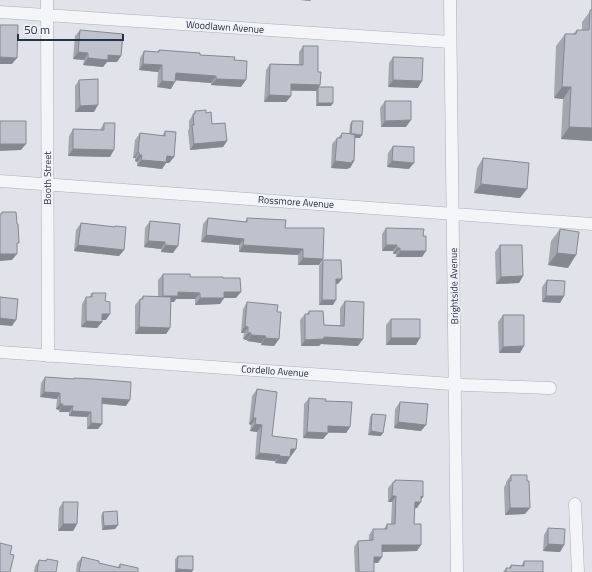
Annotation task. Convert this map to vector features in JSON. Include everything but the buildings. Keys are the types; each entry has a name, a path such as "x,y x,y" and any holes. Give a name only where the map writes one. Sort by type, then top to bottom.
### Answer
{"street":[{"name":"Booth Street","path":"47,0 48,356"},
{"name":"Brightside Avenue","path":"450,0 457,572"},
{"name":"Woodlawn Avenue","path":"0,12 450,42"},
{"name":"Rossmore Avenue","path":"0,181 592,224"},
{"name":"Cordello Avenue","path":"0,352 455,384 550,388"},
{"path":"575,504 578,572"}]}
